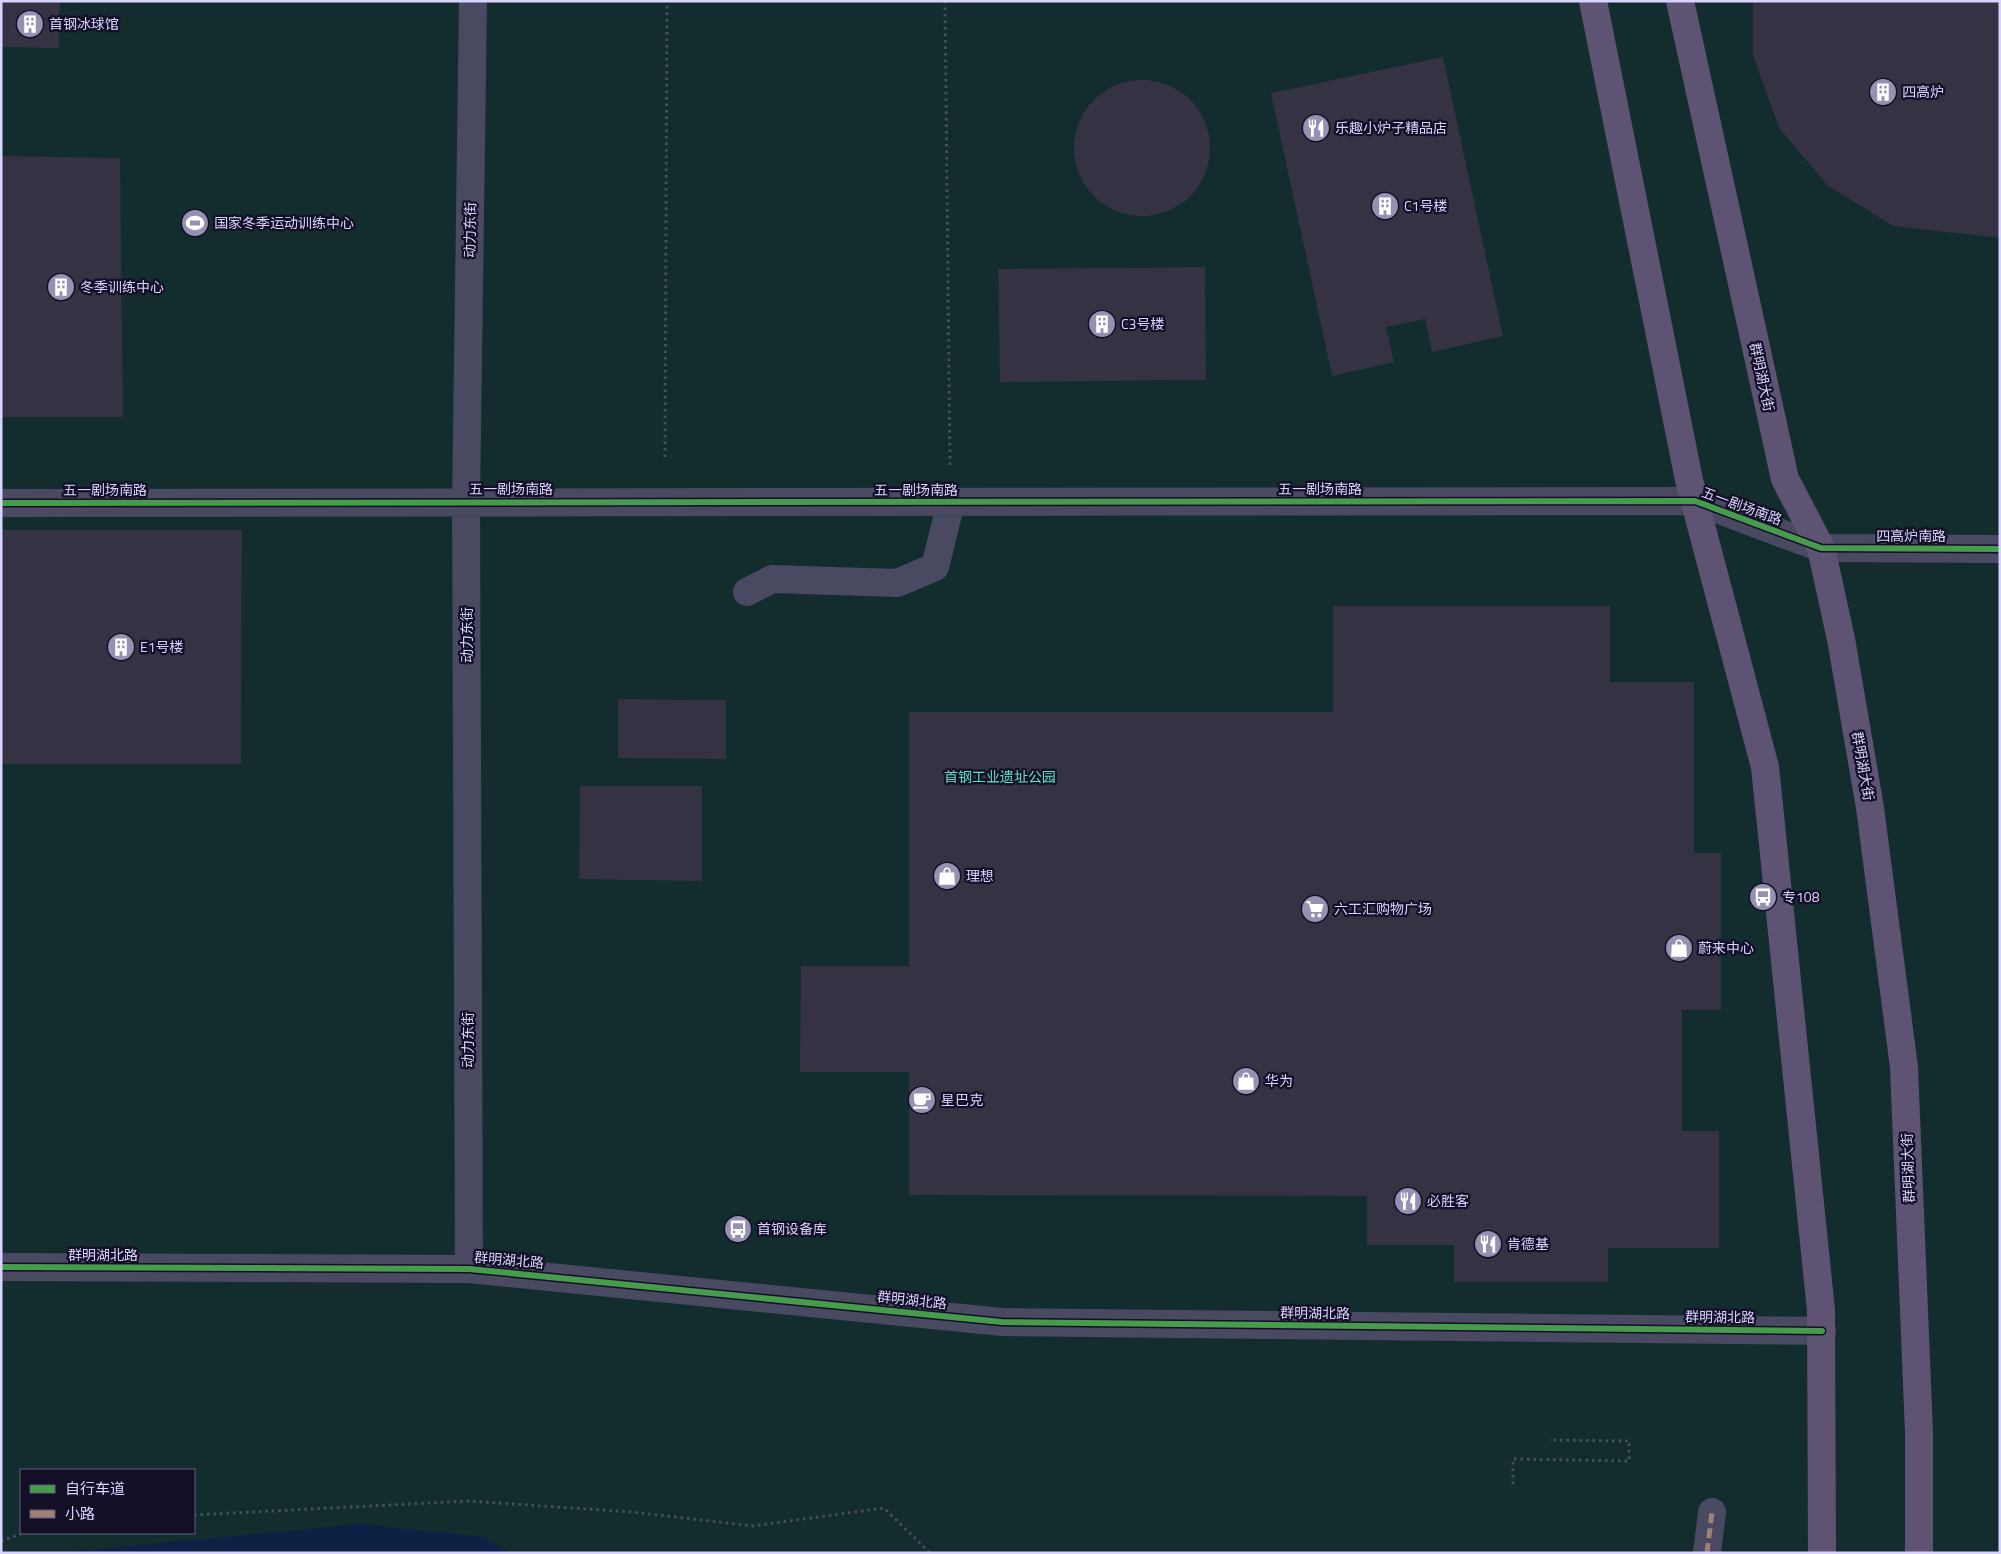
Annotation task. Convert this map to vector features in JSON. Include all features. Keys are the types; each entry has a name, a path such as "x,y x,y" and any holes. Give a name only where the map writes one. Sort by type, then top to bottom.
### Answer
{"main road":[{"path":"1593,1 1689,480 1765,767 1820,1300 1822,1331 1822,1553"},
{"name":"群明湖大街","path":"1680,1 1785,480 1821,548 1841,639 1870,808 1904,1067 1918,1432 1919,1553"}],"street":[{"name":"动力东街","path":"469,1269 466,502 473,1"},
{"name":"五一剧场南路","path":"1,503 1695,501 1821,548"},
{"path":"747,592 772,579 897,584 935,567 951,502"},
{"name":"四高炉南路","path":"1821,548 2000,549"},
{"name":"群明湖北路","path":"1,1267 469,1269 1002,1322 1822,1331"},
{"path":"1707,1553 1712,1512"}],"path":[{"path":"665,457 667,1"},
{"path":"945,1 951,502"},
{"path":"1513,1484 1513,1459 1629,1461 1629,1441 1549,1440"},
{"path":"195,1515 468,1502 632,1512 753,1526 884,1508 930,1553"},
{"path":"1,1541 20,1534"}],"green space":[{"name":"首钢工业遗址公园","path":"1,1 2000,1 2000,1553 1,1553"}],"water":[{"path":"361,1524 482,1537 510,1553 57,1553"}],"building":[{"name":"首钢冰球馆","path":"1,1 60,1 59,48 1,47"},
{"name":"四高炉","path":"1753,1 2000,1 2000,238 1893,226 1827,185 1779,128 1753,55"},
{"name":"C1号楼","path":"1443,57 1503,336 1432,352 1425,319 1386,327 1394,362 1332,376 1271,93"},
{"path":"1142,80 1168,85 1190,100 1205,122 1210,148 1205,174 1190,196 1168,211 1142,216 1116,211 1094,196 1079,174 1074,148 1079,122 1094,100 1116,85"},
{"name":"冬季训练中心","path":"1,156 120,158 123,417 1,417"},
{"name":"C3号楼","path":"1205,267 1206,380 1000,382 998,269"},
{"name":"E1号楼","path":"1,530 242,530 241,764 1,764"},
{"name":"六工汇购物广场","path":"1333,606 1610,606 1610,682 1694,682 1694,853 1721,853 1721,1010 1682,1010 1682,1131 1719,1131 1719,1248 1608,1248 1608,1282 1454,1282 1454,1245 1367,1245 1367,1196 909,1195 909,1072 800,1072 801,966 909,966 909,712 1333,712"},
{"path":"618,699 726,700 726,759 618,758"},
{"path":"580,786 702,786 702,881 579,879"}],"marked path":[{"path":"1707,1553 1712,1512"}],"cycle path":[{"path":"1,503 1695,501 1821,548 2000,549"},
{"path":"1,1267 469,1269 1002,1322 1822,1331"}],"place":[{"name":"首钢冰球馆","path":"30,24"},
{"name":"四高炉","path":"1883,92"},
{"name":"乐趣小炉子精品店","path":"1316,128"},
{"name":"C1号楼","path":"1385,206"},
{"name":"国家冬季运动训练中心","path":"195,223"},
{"name":"冬季训练中心","path":"61,287"},
{"name":"C3号楼","path":"1102,324"},
{"name":"E1号楼","path":"121,647"},
{"name":"理想","path":"947,876"},
{"name":"专108","path":"1763,897"},
{"name":"六工汇购物广场","path":"1315,909"},
{"name":"蔚来中心","path":"1679,948"},
{"name":"华为","path":"1246,1081"},
{"name":"星巴克","path":"922,1100"},
{"name":"必胜客","path":"1408,1201"},
{"name":"首钢设备库","path":"738,1229"},
{"name":"肯德基","path":"1488,1244"}]}
